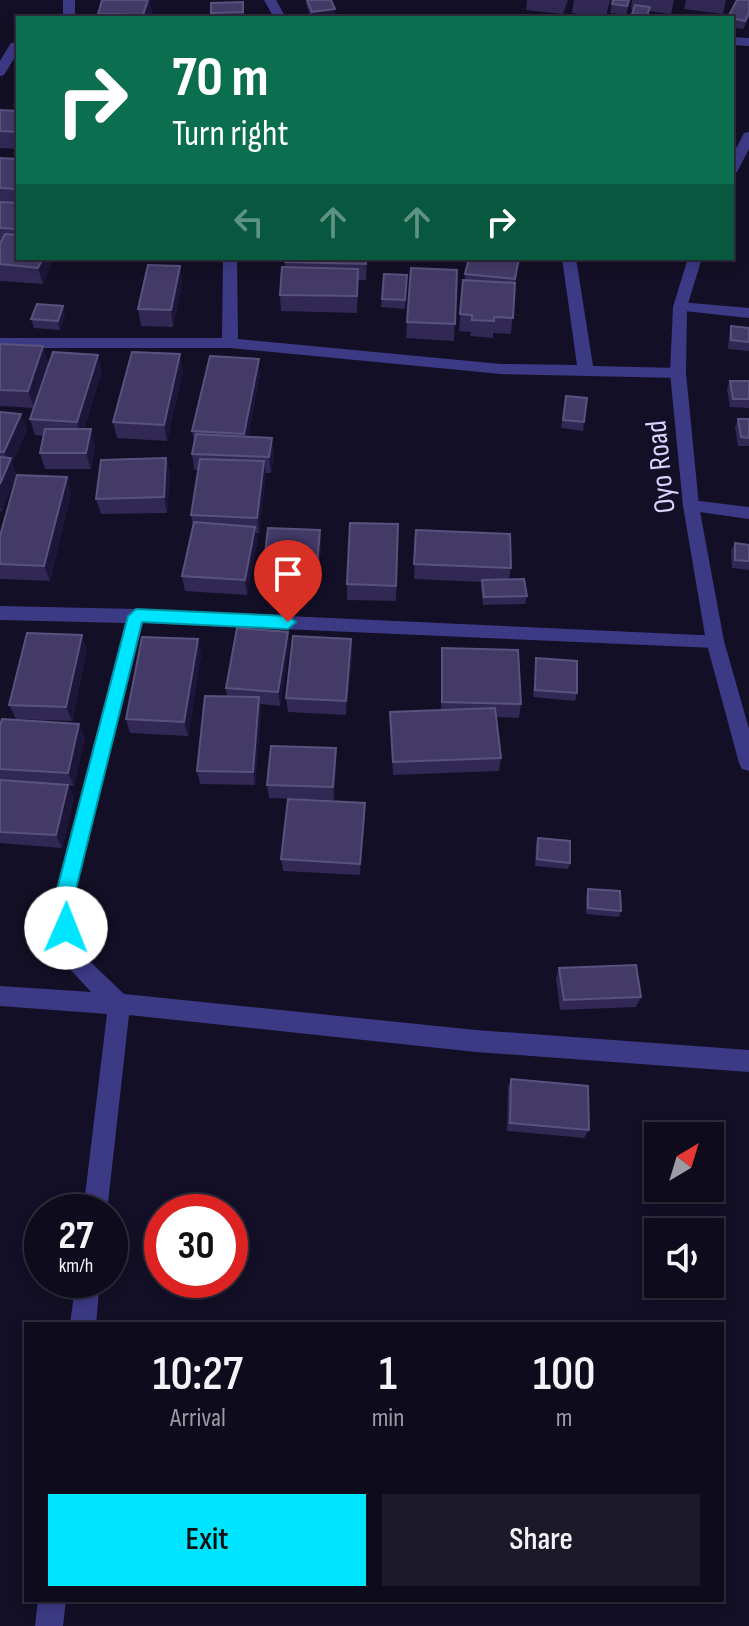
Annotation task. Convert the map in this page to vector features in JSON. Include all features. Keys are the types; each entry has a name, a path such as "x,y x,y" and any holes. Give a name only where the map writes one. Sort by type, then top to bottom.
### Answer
{"street":[{"path":"0,46 16,46"},
{"path":"0,72 16,46"},
{"path":"734,165 749,136"},
{"path":"230,260 230,343"},
{"path":"569,260 586,371"},
{"name":"Oyo Road","path":"694,260 680,307 678,373 691,506 715,641 749,763"},
{"path":"680,307 749,313"},
{"path":"0,343 230,343 501,369 678,373"},
{"path":"691,506 749,513"},
{"path":"0,613 715,641"},
{"path":"119,1004 69,956 63,901 136,616"},
{"path":"0,996 119,1004 476,1041 749,1061"},
{"path":"97,1194 119,1004"},
{"path":"83,1322 86,1298"},
{"path":"49,1626 52,1602"}],"building":[{"path":"102,0 148,0 143,15 98,14"},
{"path":"307,0 331,0 335,9 312,12"},
{"path":"613,0 629,0 627,6 612,4"},
{"path":"737,0 749,0 749,13 745,21 729,16"},
{"path":"243,2 243,12 211,13 211,3"},
{"path":"635,5 650,7 647,16 632,14"},
{"path":"210,15 255,15 255,16"},
{"path":"0,110 16,111 16,132 0,131"},
{"path":"0,158 16,159 16,189 0,188"},
{"path":"0,202 16,203 16,229 0,228"},
{"path":"5,234 16,235 16,260 42,260 38,268 0,264 0,244"},
{"path":"366,260 366,264 285,262"},
{"path":"468,260 519,260 515,279 465,274"},
{"path":"148,265 180,266 171,310 138,309"},
{"path":"282,267 358,269 357,296 280,295"},
{"path":"411,268 457,270 455,324 407,322"},
{"path":"384,274 407,275 405,300 382,299"},
{"path":"463,280 515,283 513,318 472,320 472,315 460,314"},
{"path":"37,304 63,306 58,321 31,319"},
{"path":"731,326 749,328 749,342 731,340"},
{"path":"0,344 43,346 28,391 0,390"},
{"path":"53,352 98,355 77,422 30,419"},
{"path":"132,352 180,354 164,425 113,422"},
{"path":"210,356 259,359 244,434 192,431"},
{"path":"730,381 749,381 749,399 733,399"},
{"path":"566,396 587,398 584,422 563,420"},
{"path":"0,412 21,414 4,452 0,452"},
{"path":"738,419 749,419 749,438 741,437"},
{"path":"45,429 91,429 86,453 40,453"},
{"path":"196,434 272,438 269,457 192,454"},
{"path":"0,457 11,458 0,484"},
{"path":"166,458 164,497 96,499 101,460"},
{"path":"200,459 264,461 257,518 191,515"},
{"path":"17,475 67,477 44,566 0,564 0,536"},
{"path":"194,522 255,527 245,580 182,576"},
{"path":"350,523 398,524 396,586 347,584"},
{"path":"268,528 320,530 317,565 264,563"},
{"path":"416,530 510,534 511,568 414,564"},
{"path":"735,543 749,545 749,561 735,560"},
{"path":"524,579 527,596 484,597 482,580"},
{"path":"237,628 288,632 278,692 226,688"},
{"path":"27,633 82,635 66,707 9,705"},
{"path":"293,636 351,639 346,701 286,698"},
{"path":"142,637 198,639 184,722 126,719"},
{"path":"442,648 518,650 521,704 442,702"},
{"path":"536,658 577,661 577,693 535,690"},
{"path":"205,696 259,697 253,772 197,771"},
{"path":"495,708 501,758 393,762 390,712"},
{"path":"2,719 79,724 68,773 0,769"},
{"path":"271,746 336,748 333,787 267,785"},
{"path":"0,780 68,785 56,835 0,832"},
{"path":"288,799 365,803 360,864 281,859"},
{"path":"538,838 570,841 570,863 537,859"},
{"path":"588,889 620,891 621,911 588,908"},
{"path":"636,965 641,997 564,1000 559,968"},
{"path":"511,1079 588,1086 589,1130 510,1123"}],"route":[{"path":"66,928 63,901 136,616 288,622"}]}
